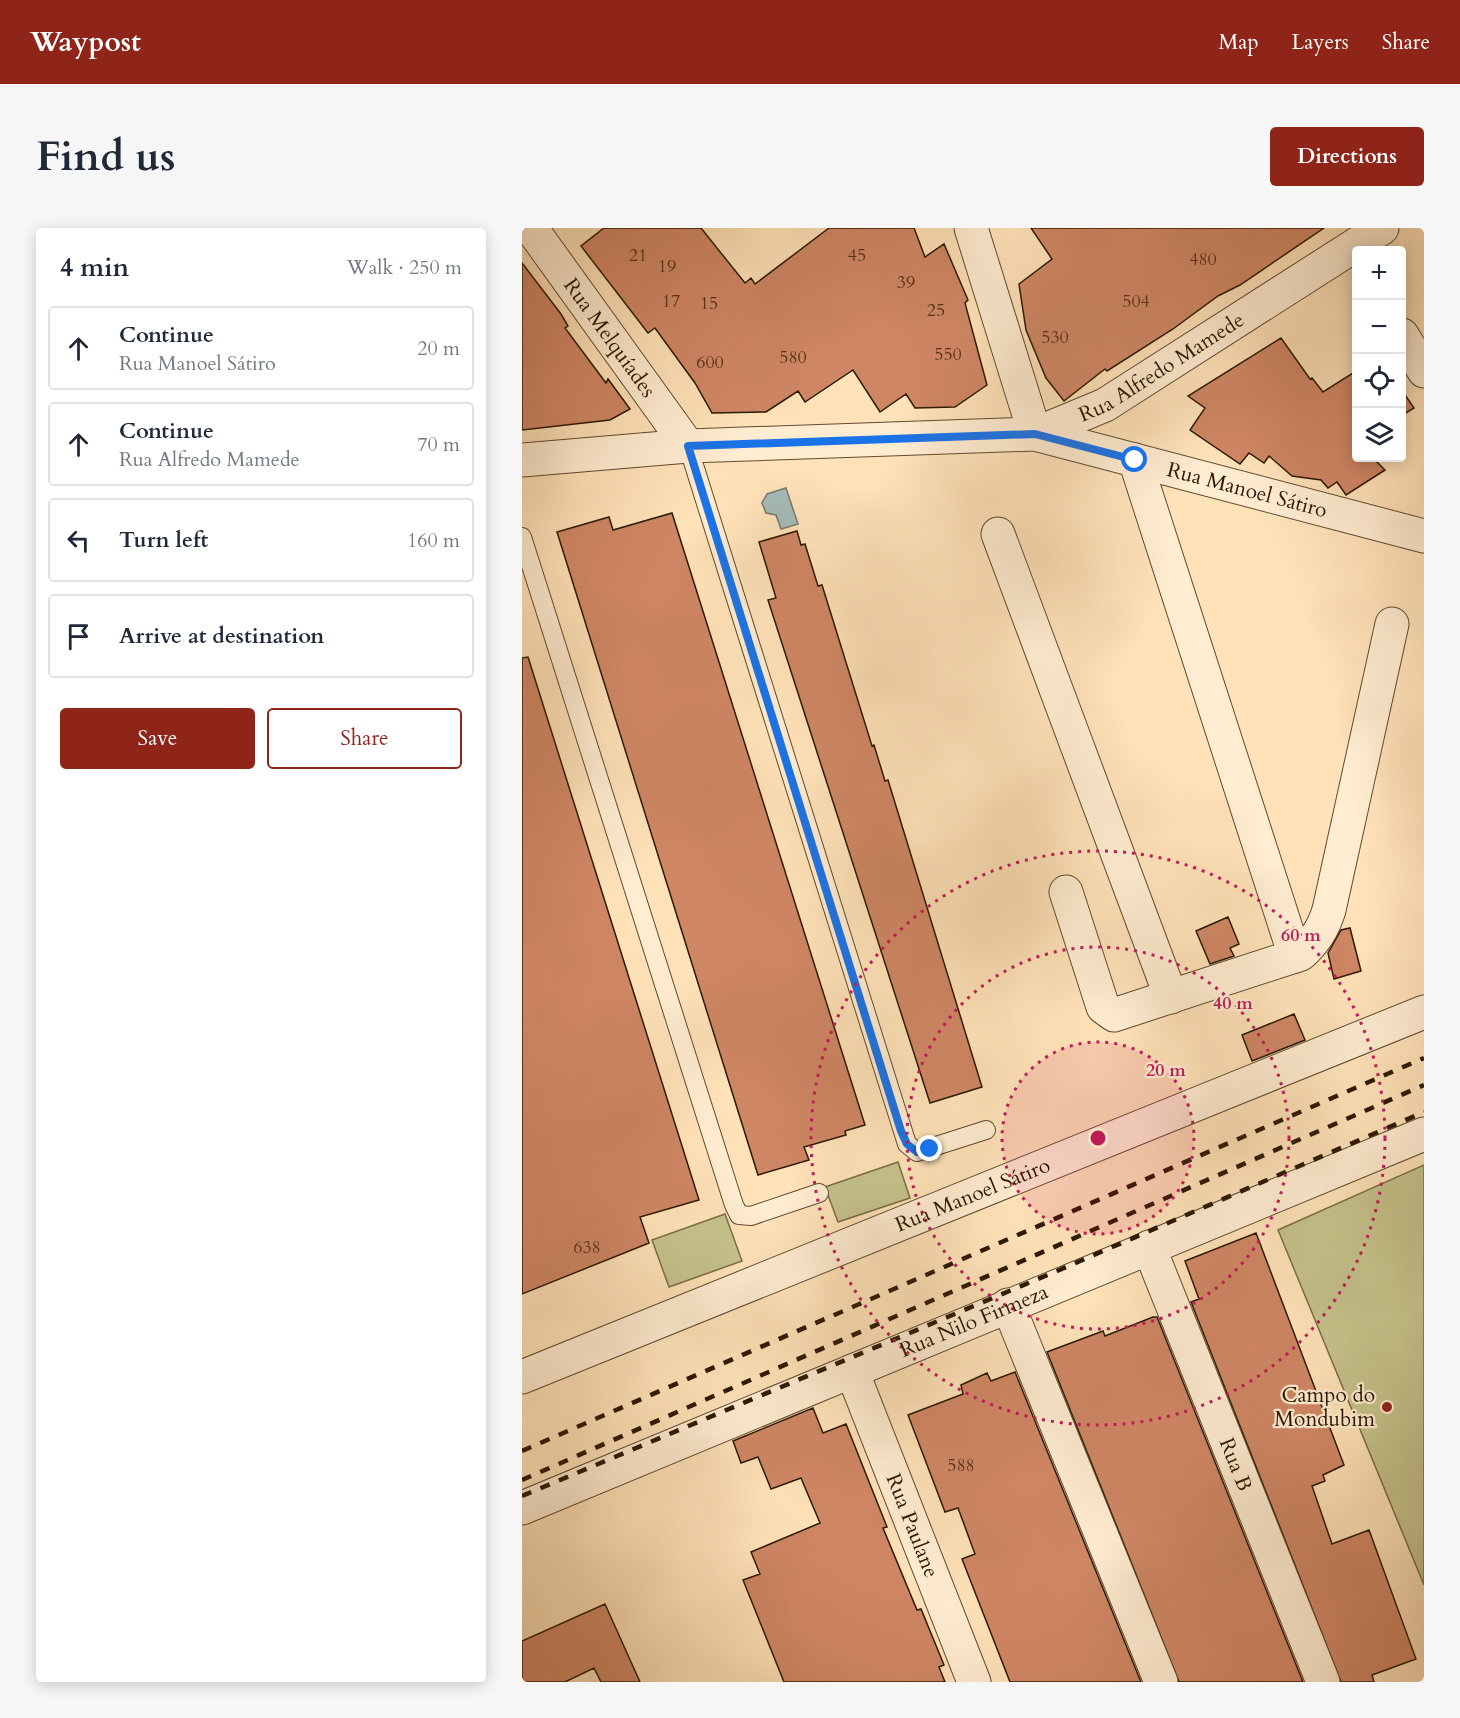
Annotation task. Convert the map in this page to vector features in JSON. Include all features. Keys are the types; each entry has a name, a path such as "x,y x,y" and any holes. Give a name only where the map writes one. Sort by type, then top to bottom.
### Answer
{"street":[{"name":"Rua Melquíades","path":"531,228 688,446"},
{"path":"971,228 1035,434"},
{"name":"Rua Alfredo Mamede","path":"522,460 688,446 1035,434 1105,405 1346,247 1382,228"},
{"path":"1406,343 1424,371"},
{"name":"Rua Manoel Sátiro","path":"1035,434 1424,536"},
{"path":"1135,460 1295,956"},
{"path":"998,534 1171,997"},
{"path":"1066,892 1103,1007 1107,1013 1114,1015 1295,956 1314,942 1329,910 1392,624"},
{"name":"Rua Manoel Sátiro","path":"522,1377 1424,1012"},
{"name":"Rua Nilo Firmeza","path":"522,1508 1424,1134"},
{"name":"Rua B","path":"1149,1247 1323,1682"},
{"path":"1008,1305 1161,1682"},
{"name":"Rua Paulane","path":"852,1371 974,1682"}],"lane":[{"path":"688,446 907,1144 917,1152 924,1151 986,1130"},
{"path":"522,537 734,1205 739,1215 752,1216 819,1193"}],"shaded area":[{"path":"786,488 798,524 781,529 776,515 766,513 762,503 767,494"},
{"path":"898,1162 910,1198 838,1222 825,1187"},
{"name":"Campo do Mondubim","path":"1424,1165 1424,1585 1278,1230"},
{"path":"725,1214 742,1261 669,1287 652,1240"}],"building":[{"path":"604,228 701,228 745,283 751,278 755,284 829,228 914,228 925,257 944,244 968,300 965,303 987,385 955,407 915,408 906,394 880,412 853,370 805,402 798,391 766,412 712,413 695,383 655,328 648,333 581,246"},
{"path":"1031,228 1324,228 1240,285 1218,296 1173,329 1107,371 1105,369 1064,401 1046,378 1026,330 1019,284 1052,259"},
{"path":"522,263 561,314 568,326 565,328 606,383 608,379 630,409 610,420 522,430"},
{"path":"1281,338 1310,379 1312,378 1323,392 1352,374 1352,462 1377,462 1385,470 1346,495 1337,482 1328,488 1321,480 1292,476 1269,456 1264,463 1249,453 1240,464 1190,430 1205,408 1188,396"},
{"path":"1406,396 1414,408 1406,413"},
{"path":"672,513 865,1125 845,1131 846,1135 804,1147 809,1160 758,1175 557,532 609,517 613,530"},
{"path":"797,531 801,545 805,544 818,586 822,585 872,746 874,745 885,781 888,780 982,1087 930,1103 768,600 776,598 759,542"},
{"path":"528,657 699,1200 640,1217 649,1243 522,1294 522,658"},
{"path":"1228,917 1239,944 1230,948 1234,956 1210,964 1196,931"},
{"path":"1350,928 1361,971 1334,979 1328,953 1341,930"},
{"path":"1294,1014 1305,1040 1252,1061 1242,1035"},
{"path":"1256,1233 1344,1465 1323,1475 1325,1481 1312,1486 1332,1544 1369,1530 1416,1659 1372,1675 1374,1682 1341,1682 1191,1302 1199,1299 1185,1261"},
{"path":"1157,1317 1303,1682 1179,1682 1047,1352 1103,1331 1105,1336"},
{"path":"1015,1372 1141,1682 1010,1682 962,1559 975,1554 958,1508 945,1512 908,1415 963,1394 961,1385 987,1373 991,1381"},
{"path":"813,1408 823,1433 846,1424 887,1527 883,1528 917,1610 921,1609 944,1665 939,1667 945,1682 784,1682 743,1580 760,1574 751,1552 820,1523 801,1478 771,1489 758,1457 741,1463 733,1441"},
{"path":"605,1604 640,1682 601,1682 594,1668 565,1682 522,1682 522,1641"}],"railway":[{"path":"522,1451 1424,1058"},
{"path":"522,1480 1424,1085"},
{"path":"522,1496 1057,1271 1424,1112"}],"place":[{"name":"Campo do Mondubim","path":"1387,1407"}],"route":[{"path":"930,1149 917,1152 907,1144 901,1131 688,446 1035,434 1135,460"}]}
